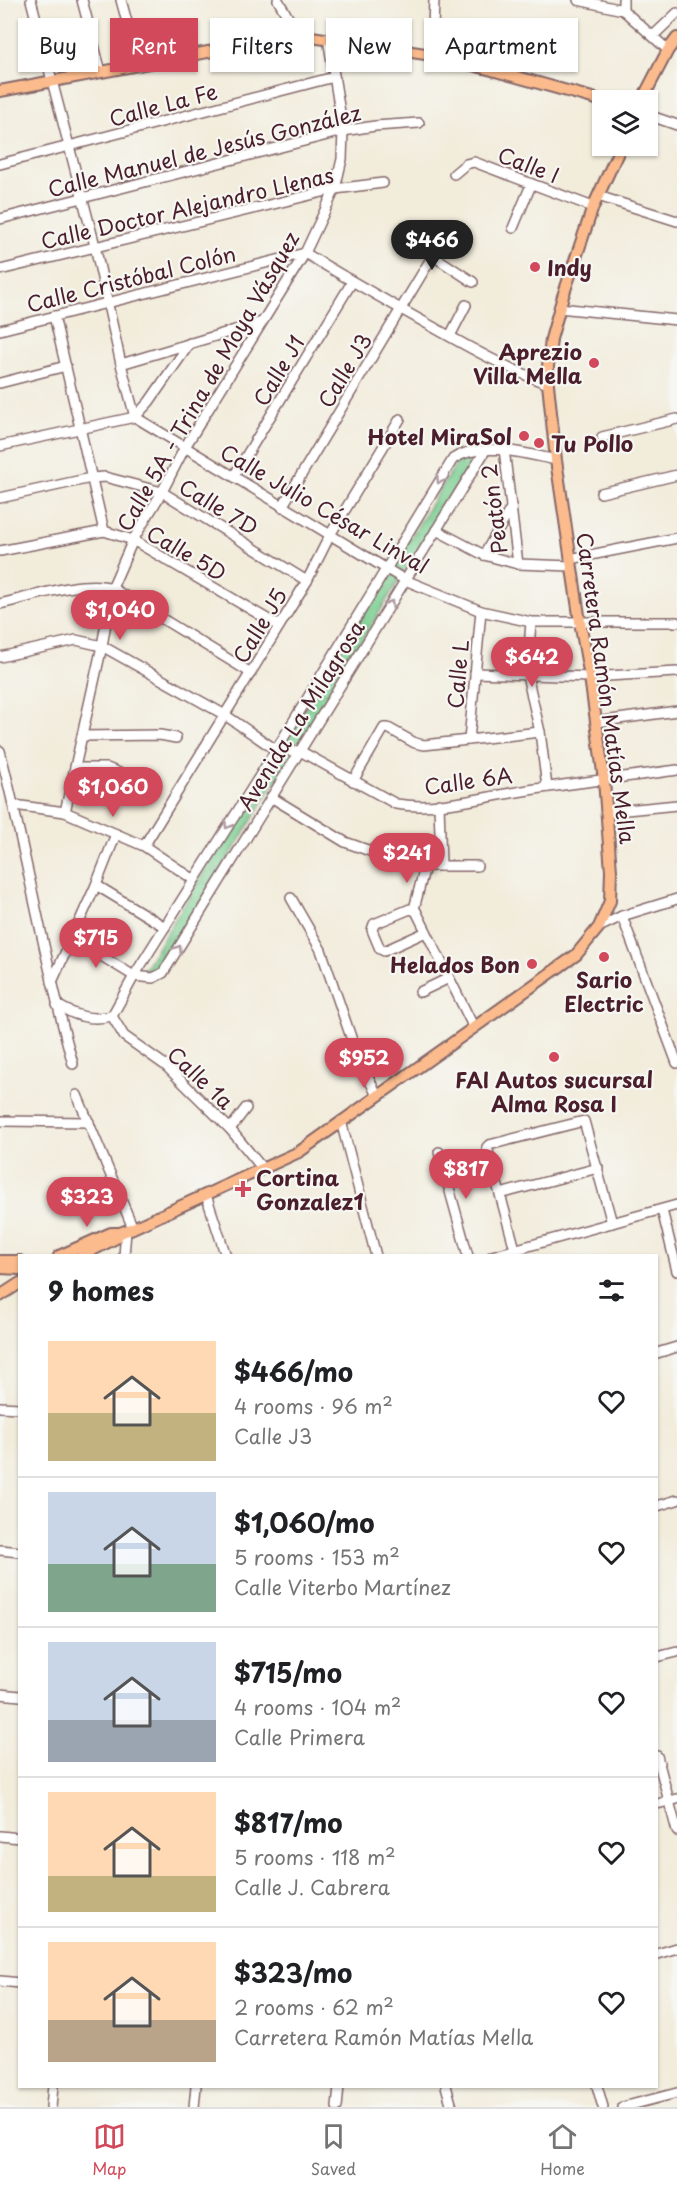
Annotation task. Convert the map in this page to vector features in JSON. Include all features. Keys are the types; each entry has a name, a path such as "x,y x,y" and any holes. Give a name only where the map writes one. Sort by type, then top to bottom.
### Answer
{"main road":[{"path":"647,90 668,50 677,38"},
{"path":"0,91 110,71"},
{"path":"502,72 592,98"},
{"name":"Carretera Ramón Matías Mella","path":"85,1254 126,1231 299,1152 576,955 599,927 610,901 611,871 604,780 556,460 548,384 551,339 559,308 593,207 616,156"},
{"name":"Carretera Ramón Matías Mella","path":"64,1254 111,1233 126,1231"},
{"path":"0,1261 18,1261"},
{"path":"0,1268 18,1269"},
{"path":"0,1296 18,1284"}],"street":[{"path":"32,0 95,246 135,417"},
{"path":"82,0 101,72"},
{"path":"122,0 127,18"},
{"path":"278,0 288,18"},
{"path":"433,18 434,0"},
{"path":"578,0 623,5 668,50"},
{"path":"652,36 677,12"},
{"name":"Calle 5A - Trina de Moya Vásquez","path":"65,812 102,646 112,588 133,540 162,492 185,447 305,253 335,189 342,159 343,131 333,72"},
{"name":"Calle La Fe","path":"0,164 69,148 334,77"},
{"path":"658,118 677,125"},
{"name":"Calle Manuel de Jesús González","path":"0,219 343,131 419,123"},
{"name":"Calle I","path":"454,174 466,164 474,162 593,207"},
{"name":"Calle Doctor Alejandro Llenas","path":"0,270 335,189 383,183"},
{"path":"513,228 531,185"},
{"path":"598,196 677,221"},
{"path":"426,232 438,259 473,282"},
{"name":"Calle J3","path":"282,507 435,252"},
{"path":"305,253 352,282 522,375 548,384"},
{"name":"Calle Cristóbal Colón","path":"0,330 107,301 305,253"},
{"name":"Calle J1","path":"234,476 352,282"},
{"path":"450,336 466,305"},
{"path":"559,308 677,320"},
{"path":"54,316 104,531"},
{"path":"121,364 262,322"},
{"path":"0,446 135,417 149,402 190,343"},
{"path":"0,383 66,366"},
{"name":"Calle Julio César Linval","path":"135,417 405,580 481,611 531,622 677,622"},
{"name":"Calle J5","path":"144,846 307,581 330,535 400,419"},
{"path":"602,437 677,419"},
{"name":"Avenida La Milagrosa","path":"112,1016 134,976 276,750 453,459 462,453 504,449 556,460"},
{"name":"Peatón 2","path":"504,449 518,564"},
{"name":"Avenida La Milagrosa","path":"134,976 153,978 163,973 485,451"},
{"path":"601,493 677,475"},
{"name":"Calle 7D","path":"0,498 105,477 162,492 307,581"},
{"path":"484,555 510,508"},
{"path":"436,530 484,555 518,564 571,562 677,538"},
{"name":"Calle 5D","path":"0,551 104,531 133,540 279,626"},
{"path":"0,604 92,585 112,588 251,673"},
{"name":"Calle L","path":"469,740 481,611"},
{"path":"531,622 527,675 540,732 547,787"},
{"path":"0,657 76,640 102,646 225,715 276,750"},
{"path":"475,673 590,677 677,672"},
{"path":"596,722 677,711"},
{"path":"353,781 384,728 420,745 540,732"},
{"path":"82,736 160,735 176,738"},
{"name":"Calle 6A","path":"276,750 300,751 396,804 408,806 439,804 677,770"},
{"path":"0,751 57,1005 74,1064"},
{"path":"75,768 107,768 137,780"},
{"path":"271,797 345,842 412,866 477,866"},
{"path":"439,804 441,866"},
{"path":"606,812 677,804"},
{"path":"14,806 65,812 144,846 194,879"},
{"path":"52,982 96,885 116,834"},
{"path":"426,866 414,909 474,1028"},
{"path":"96,885 165,927"},
{"path":"291,898 321,950 354,1046 377,1096"},
{"path":"599,927 622,916 677,900"},
{"path":"414,909 374,924 372,930 380,949 384,951 426,932"},
{"path":"622,916 677,1063"},
{"path":"72,938 134,976"},
{"path":"420,992 449,978"},
{"path":"57,1005 88,1018 112,1016"},
{"name":"Calle 1a","path":"112,1016 124,1036 165,1065 230,1129 263,1169"},
{"path":"77,1095 89,1122 126,1231 124,1254"},
{"path":"230,1129 246,1108"},
{"path":"0,1121 89,1122"},
{"path":"341,1121 375,1254"},
{"path":"519,1251 500,1194 488,1146 584,1121 612,1223"},
{"path":"439,1152 467,1254"},
{"path":"500,1194 598,1168"},
{"path":"206,1194 225,1254"},
{"path":"503,1254 677,1205"},
{"path":"662,1210 677,1272"},
{"path":"658,1353 677,1347"},
{"path":"0,1407 18,1408"},
{"path":"658,1506 677,1500"},
{"path":"0,1550 18,1552"},
{"path":"658,1657 677,1652"},
{"path":"0,1694 18,1696"},
{"path":"658,1759 673,1800 677,1831"},
{"path":"658,1804 673,1800"},
{"path":"0,1836 18,1838"},
{"path":"658,1954 677,1948"},
{"path":"0,1981 18,1983"},
{"path":"51,2107 53,2088"},
{"path":"194,2107 196,2088"},
{"path":"337,2107 339,2088"},
{"path":"447,2088 452,2107"},
{"path":"598,2088 603,2107"},
{"path":"622,2107 677,2093"}],"green space":[{"path":"463,457 474,458 160,970 151,974 143,971 457,462"}],"place":[{"name":"Indy","path":"535,267"},
{"name":"Aprezio Villa Mella","path":"594,363"},
{"name":"Hotel MiraSol","path":"524,436"},
{"name":"Tu Pollo","path":"539,443"},
{"name":"Sario Electric","path":"604,957"},
{"name":"Helados Bon","path":"532,964"},
{"name":"FAI Autos sucursal Alma Rosa I","path":"554,1057"},
{"name":"Cortina Gonzalez1","path":"243,1189"}]}
